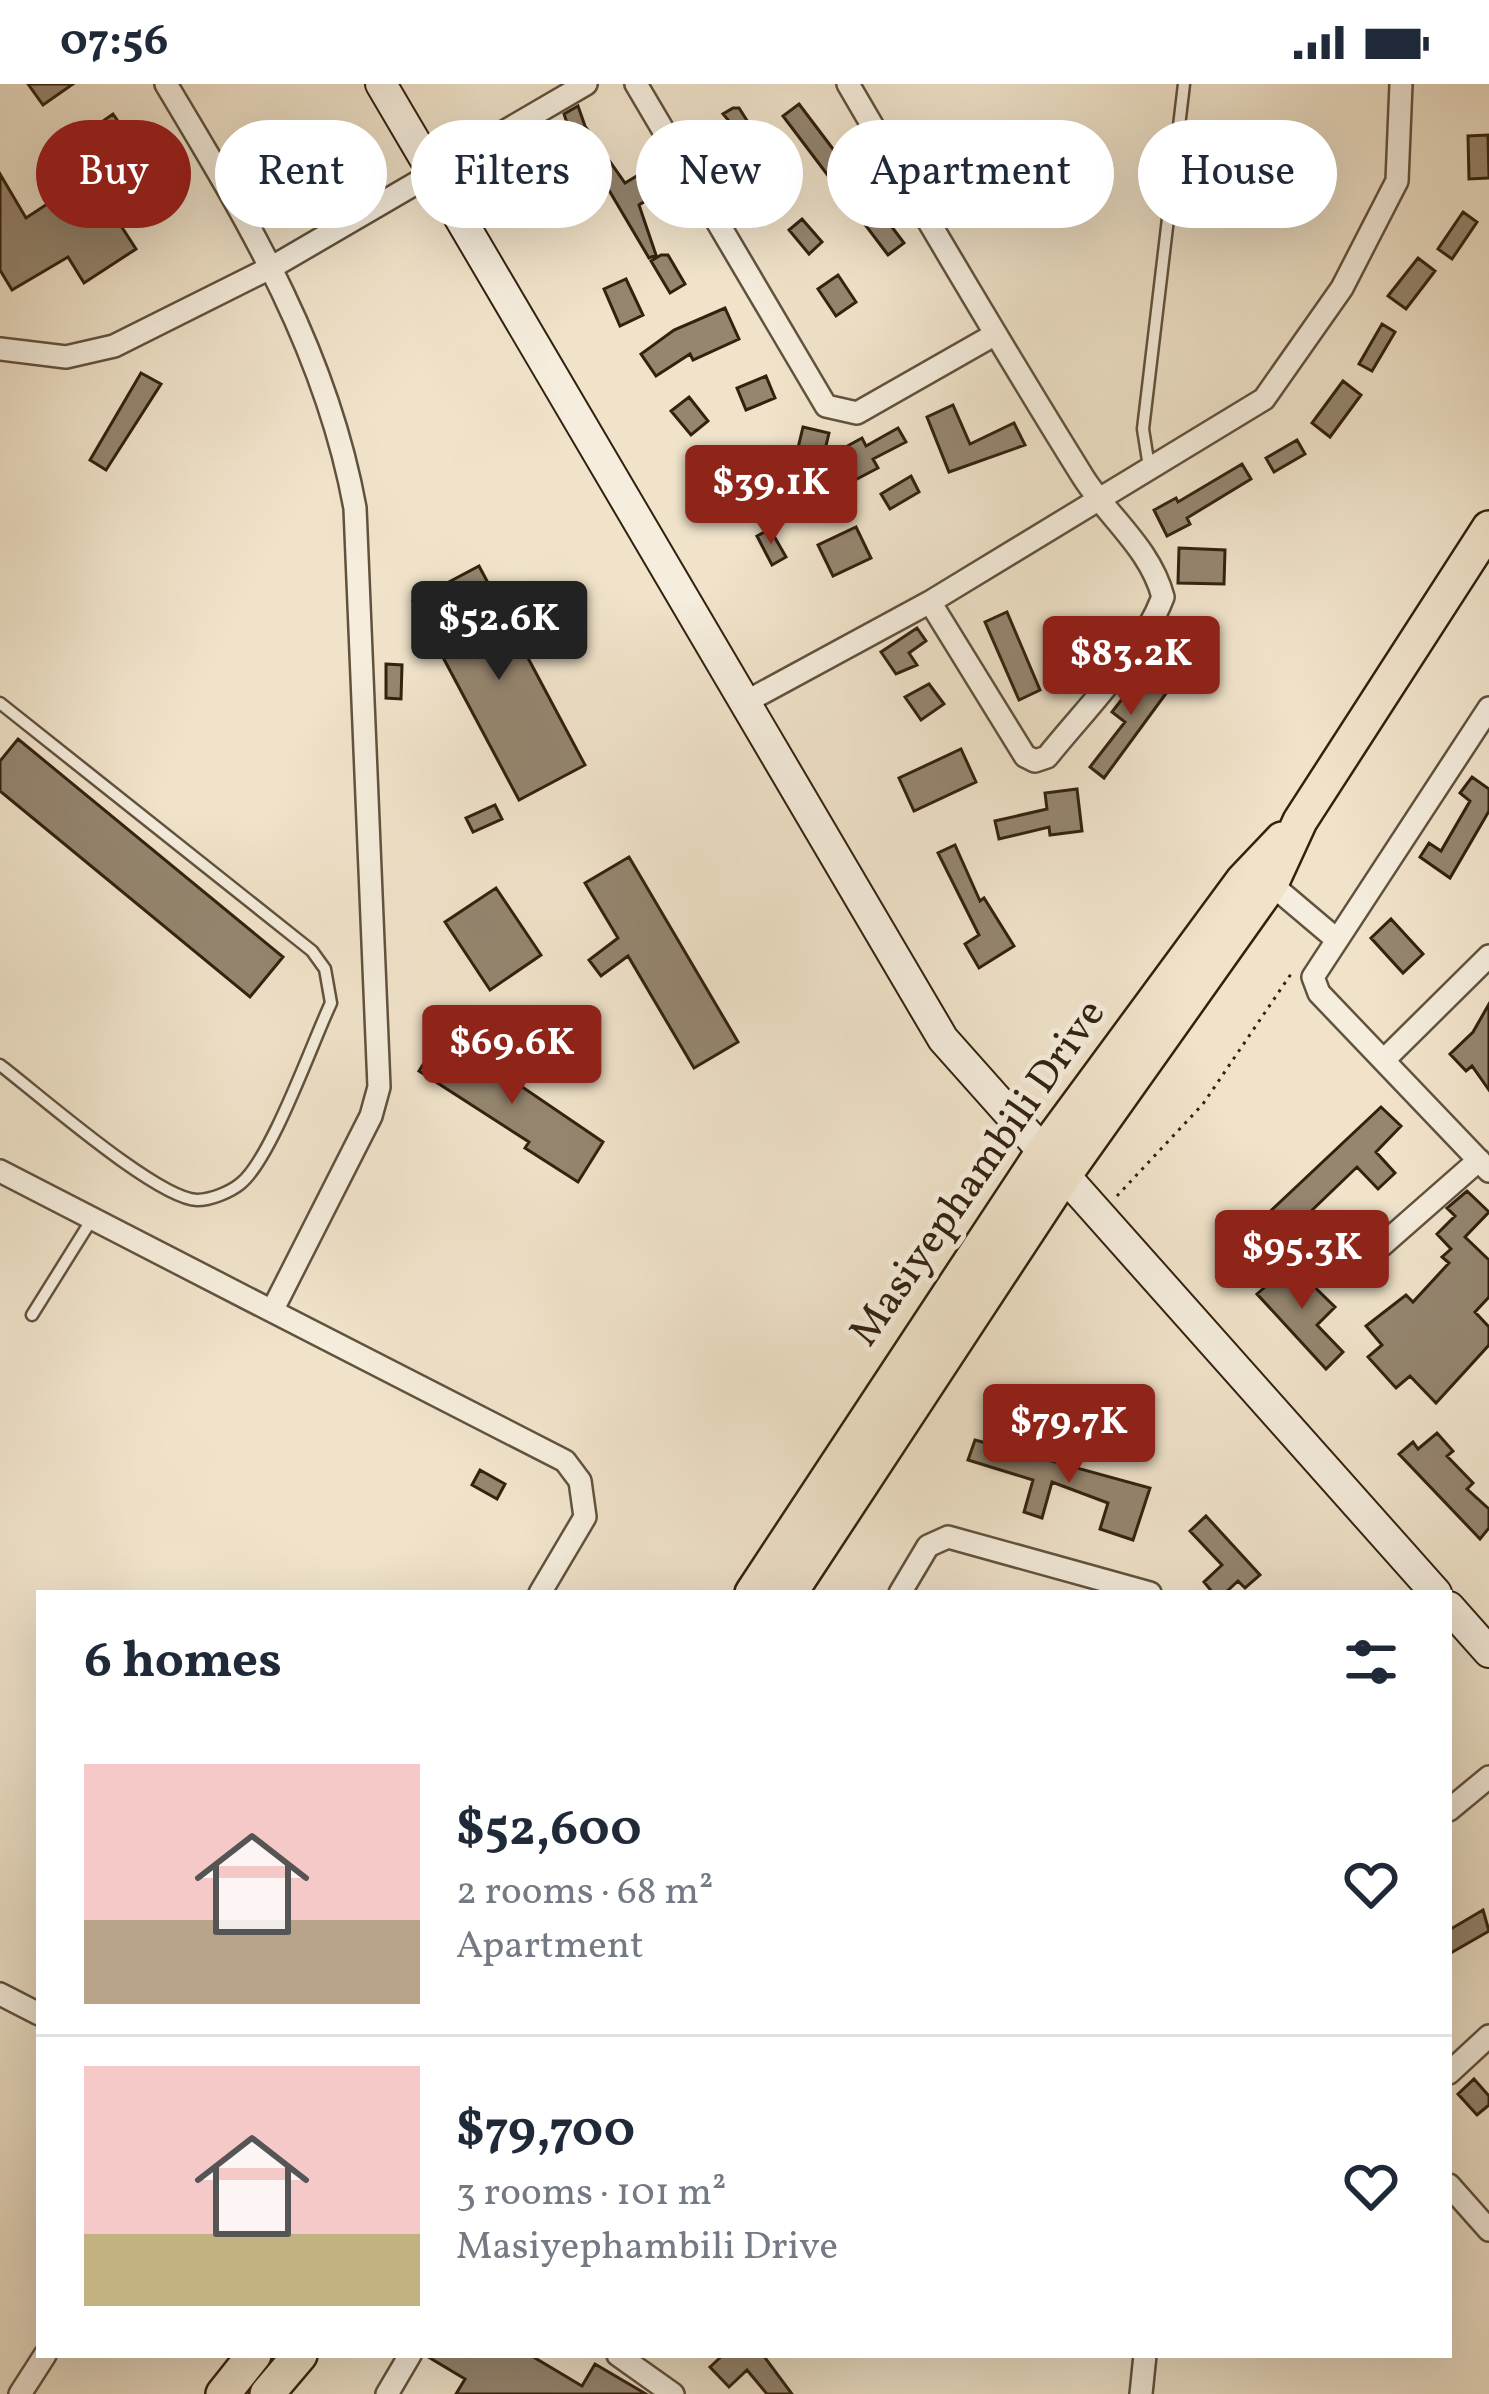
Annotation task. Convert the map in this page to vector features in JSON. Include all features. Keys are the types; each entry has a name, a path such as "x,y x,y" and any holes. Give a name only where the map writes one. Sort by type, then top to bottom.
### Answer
{"main road":[{"name":"Masiyephambili Drive","path":"792,1590 1053,1164 1271,884 1300,821 1489,528"},
{"name":"Masiyephambili Drive","path":"754,1590 1053,1164 1243,880 1300,821"},
{"path":"223,2394 252,2358"},
{"path":"267,2394 297,2358"}],"street":[{"path":"166,84 274,266 341,432 355,508 381,1052 371,1116 272,1311"},
{"path":"381,84 411,135"},
{"path":"524,120 586,84"},
{"path":"636,84 826,406 857,413 994,335"},
{"path":"848,84 994,335 1098,501 1141,550 1163,597 1154,621 1047,757 1035,761 1025,755 930,602"},
{"path":"742,704 930,602 1237,418 1285,376 1342,288 1396,181 1402,84"},
{"path":"0,349 66,357 91,353 274,266 411,186"},
{"path":"465,228 943,1039 1433,1590"},
{"path":"1355,1269 1484,1165 1319,993 1313,977 1489,708"},
{"path":"1271,884 1336,939"},
{"path":"1385,1059 1489,956"},
{"path":"0,1171 565,1461 580,1481 585,1516 542,1590"},
{"path":"902,1590 928,1546 948,1537 1116,1587"},
{"path":"1452,1610 1489,1652"},
{"path":"1452,1808 1489,1777"},
{"path":"0,1994 36,2012"},
{"path":"1452,2070 1489,2036"},
{"path":"1452,2189 1489,2230"},
{"path":"20,2394 43,2358"},
{"path":"387,2394 408,2358"},
{"path":"622,2358 673,2394"},
{"path":"1141,2394 1145,2358"}],"lane":[{"path":"1149,470 1143,429 1184,84"},
{"path":"0,703 312,951 331,989 331,1003 260,1158 242,1183 217,1196 183,1197 151,1181 0,1065"},
{"path":"32,1316 92,1219"}],"path":[{"path":"1099,1215 1202,1104 1286,975 1313,977"}],"building":[{"path":"28,84 73,84 43,105"},
{"path":"799,104 827,141 827,174 803,142 803,120 783,116"},
{"path":"578,106 583,120 566,120 564,114"},
{"path":"739,108 747,120 728,120 723,114"},
{"path":"1488,135 1489,178 1469,179 1468,136"},
{"path":"612,164 625,183 636,176 636,228 647,228 656,255 649,258 612,195"},
{"path":"0,174 26,218 36,211 36,228 122,228 136,249 84,283 68,257 12,290 0,270"},
{"path":"1463,212 1477,222 1452,259 1438,249"},
{"path":"803,220 822,242 809,254 789,230 803,228"},
{"path":"868,228 893,228 904,243 888,255"},
{"path":"668,255 685,284 670,293 651,261"},
{"path":"1418,258 1435,271 1406,309 1388,296"},
{"path":"838,275 856,302 836,316 818,289"},
{"path":"626,279 643,315 620,326 604,289"},
{"path":"725,308 739,339 693,360 690,354 656,376 641,354 674,330"},
{"path":"1382,324 1395,332 1372,371 1359,364"},
{"path":"141,373 161,384 106,470 90,460"},
{"path":"766,376 775,398 746,410 737,388"},
{"path":"1343,381 1361,395 1330,437 1312,423"},
{"path":"689,397 708,421 691,435 671,411"},
{"path":"953,405 970,444 1014,423 1025,445 949,472 927,417"},
{"path":"803,427 829,433 819,475 793,469"},
{"path":"898,428 906,442 873,459 878,468 855,480 840,450 862,438 866,446"},
{"path":"1297,440 1305,454 1274,472 1266,458"},
{"path":"727,458 748,495 719,512 697,475"},
{"path":"1242,464 1251,479 1187,518 1190,524 1167,536 1154,510 1176,498 1178,502"},
{"path":"911,476 919,492 890,509 881,494"},
{"path":"856,527 871,558 833,576 818,545"},
{"path":"770,529 786,557 772,565 757,536"},
{"path":"1179,548 1225,550 1224,584 1178,583"},
{"path":"479,566 585,765 519,800 413,601"},
{"path":"1007,612 1040,690 1019,700 985,622"},
{"path":"917,628 926,641 909,653 917,665 896,674 881,652"},
{"path":"386,664 402,665 401,699 386,698"},
{"path":"1145,669 1170,688 1104,778 1090,767 1125,722 1112,712"},
{"path":"929,684 944,704 921,720 905,697"},
{"path":"18,739 283,957 250,997 0,791 0,761"},
{"path":"961,749 976,782 914,811 899,778"},
{"path":"1472,777 1489,789 1489,811 1450,878 1420,857 1429,843 1441,851 1470,801 1460,793"},
{"path":"1077,789 1082,831 1050,835 1049,827 999,839 995,821 1047,809 1045,793"},
{"path":"495,805 502,819 473,832 466,818"},
{"path":"955,845 980,901 984,898 1014,946 979,968 965,944 979,935 938,853"},
{"path":"629,857 738,1042 694,1068 628,956 601,976 589,960 618,938 585,883"},
{"path":"496,888 541,955 490,990 445,922"},
{"path":"1391,919 1423,954 1403,973 1371,938"},
{"path":"1489,1004 1489,1090 1472,1066 1466,1071 1450,1054 1473,1032"},
{"path":"443,1033 603,1142 578,1182 525,1148 529,1142 419,1071"},
{"path":"1381,1107 1401,1126 1376,1152 1395,1173 1378,1189 1357,1167 1281,1240 1261,1220"},
{"path":"1467,1191 1489,1212 1465,1237 1489,1260 1489,1297 1475,1312 1489,1327 1489,1345 1436,1403 1410,1376 1396,1388 1368,1357 1382,1345 1366,1326 1406,1295 1413,1302 1449,1263 1442,1257 1451,1249 1437,1234 1455,1216 1447,1208"},
{"path":"1291,1264 1335,1307 1317,1325 1343,1352 1326,1369 1257,1294"},
{"path":"1437,1433 1453,1451 1447,1456 1473,1483 1467,1489 1489,1509 1489,1528 1480,1539 1399,1454 1413,1442 1418,1449"},
{"path":"975,1440 1150,1488 1133,1540 1100,1529 1108,1503 1052,1482 1042,1518 1024,1512 1033,1480 968,1460"},
{"path":"480,1470 505,1484 497,1499 472,1485"},
{"path":"1206,1516 1260,1575 1245,1588 1238,1581 1228,1590 1211,1590 1204,1582 1222,1565 1190,1531"},
{"path":"1483,1910 1489,1931 1452,1952 1452,1928"},
{"path":"1474,2079 1489,2096 1489,2105 1477,2115 1458,2094"},
{"path":"430,2358 535,2358 582,2386 595,2364 646,2394 456,2394 465,2379"},
{"path":"720,2358 765,2358 792,2394 767,2394 747,2370 729,2387 710,2367"}]}
